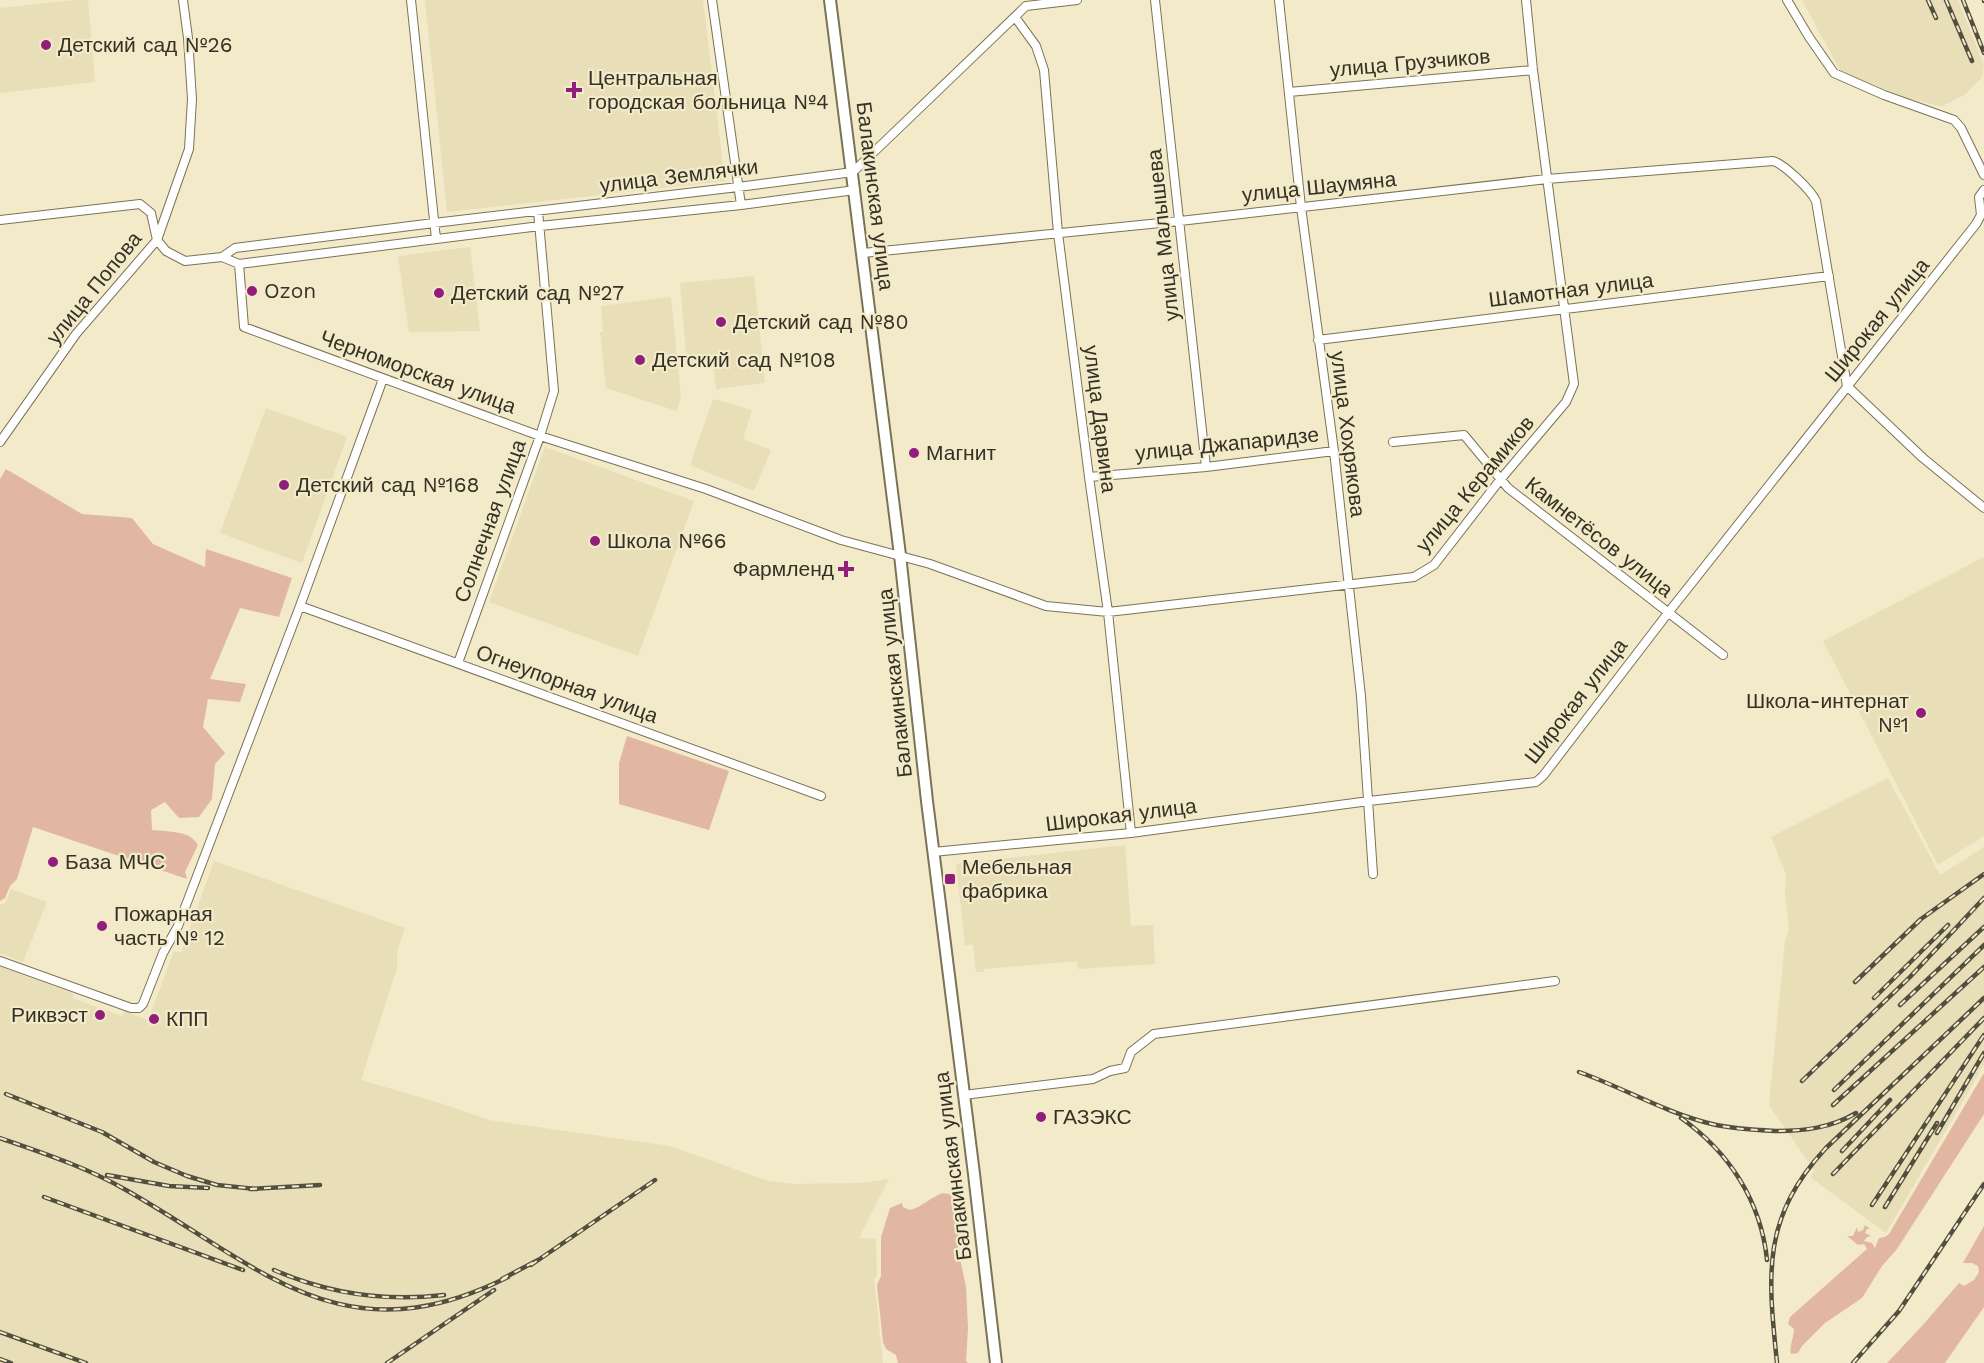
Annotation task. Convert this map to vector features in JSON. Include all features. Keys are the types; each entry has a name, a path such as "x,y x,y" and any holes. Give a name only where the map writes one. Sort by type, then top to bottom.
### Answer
{"main road":[{"name":"Балакинская улица","path":"830,0 900,555 933,852 996,1363"}],"street":[{"name":"улица Попова","path":"0,442 76,334 157,240 189,149 192,99 183,0"},
{"path":"411,0 436,239"},
{"path":"712,0 741,205"},
{"path":"853,172 1029,3 1077,0"},
{"name":"улица Малышева","path":"1155,0 1206,467"},
{"name":"улица Хохрякова","path":"1279,0 1301,207 1334,451 1361,696 1373,874"},
{"name":"улица Керамиков","path":"900,555 1046,606 1108,612 1414,577 1434,566 1500,480 1566,402 1574,384 1526,0"},
{"path":"1787,0 1834,73 1874,92 1954,120 1961,128 1984,175"},
{"name":"улица Дарвина","path":"1015,17 1036,46 1044,70 1058,233 1108,612 1131,833"},
{"name":"улица Грузчиков","path":"1290,92 1533,70"},
{"name":"улица Шаумяна","path":"863,253 1180,221 1547,179 1768,161 1780,164 1813,194 1830,276"},
{"name":"улица Землячки","path":"222,257 235,248 853,172"},
{"name":"улица Землячки","path":"239,264 540,226 741,205 855,190"},
{"name":"Широкая улица","path":"933,852 1131,833 1369,801 1536,782 1976,224 1981,215 1979,197 1984,190"},
{"path":"0,220 140,204 151,213 157,240 166,251 185,261 222,257 239,264"},
{"name":"Солнечная улица","path":"458,663 554,391 538,211"},
{"name":"Черноморская улица","path":"239,264 244,327 540,436 706,489 841,540 900,555"},
{"path":"1830,276 1847,386 1923,458 1984,508"},
{"name":"Шамотная улица","path":"1318,340 1830,276"},
{"path":"0,961 131,1008 139,1008 143,1004 163,953 178,926 300,606 383,379"},
{"name":"Камнетёсов улица","path":"1393,442 1464,435 1508,488 1723,655"},
{"name":"улица Джапаридзе","path":"1089,477 1206,467 1334,451"},
{"name":"Огнеупорная улица","path":"300,606 821,796"},
{"path":"964,1095 1094,1079 1110,1071 1125,1068 1131,1052 1154,1034 1555,981"}],"shaded area":[{"name":"Детский сад №26","path":"88,0 95,82 0,93 0,8"},
{"name":"Центральная городская больница №4","path":"425,0 703,0 725,181 447,212"},
{"path":"1802,0 1958,0 1984,65 1982,77 1966,94 1939,106 1908,98 1849,75 1840,70"},
{"name":"Детский сад №27","path":"470,247 480,331 409,332 398,256"},
{"name":"Детский сад №80","path":"754,276 765,383 716,389 713,361 687,364 680,283"},
{"name":"Детский сад №108","path":"671,297 681,396 677,411 606,388 600,332 603,332 601,306"},
{"path":"713,399 752,410 743,439 771,450 754,491 690,465"},
{"name":"Детский сад №168","path":"266,408 347,437 302,563 220,533"},
{"name":"Школа №66","path":"545,447 694,501 638,656 489,602"},
{"path":"6,469 82,514 132,518 153,544 205,567 206,549 292,578 279,617 240,608 210,679 246,684 240,702 208,699 203,727 225,753 215,764 212,799 199,817 179,818 165,802 151,810 152,830 184,834 198,845 185,872 187,879 33,827 17,879 10,886 5,898 0,901 0,479"},
{"name":"Школа-интернат №1","path":"1984,557 1984,836 1938,865 1823,641"},
{"path":"627,736 729,771 709,830 619,804 619,763"},
{"path":"1888,778 1940,875 1984,847 1984,1065 1886,1233 1811,1178 1814,1170 1769,1105 1785,941 1789,928 1785,894 1786,874 1771,837"},
{"path":"1125,845 1131,926 1153,925 1155,964 1078,969 1077,961 984,969 984,972 976,972 973,945 965,945 956,864"},
{"path":"214,861 405,928 397,951 397,968 361,1080 489,1120 670,1146 768,1181 794,1184 860,1183 889,1179 859,1238 876,1239 877,1276 874,1279 883,1363 0,1363 0,966 72,993 73,998 77,1000 122,1016 124,1011 148,1020 174,951 181,953"},
{"path":"11,889 47,902 23,962 0,953 0,904 5,904"},
{"path":"1984,1073 1984,1114 1897,1249 1882,1266 1862,1298 1825,1323 1798,1353 1791,1354 1794,1329 1788,1324 1790,1317 1867,1249 1864,1244 1858,1245 1847,1236 1853,1236 1857,1227 1858,1232 1863,1230 1865,1225 1870,1229 1867,1229 1865,1233 1871,1236 1864,1241 1872,1243 1875,1248 1879,1238 1889,1234"},
{"path":"943,1193 954,1195 958,1211 958,1249 966,1287 968,1328 966,1361 968,1363 898,1363 896,1355 886,1349 883,1342 877,1285 881,1276 881,1237 890,1208 902,1203 903,1207 910,1210"},
{"path":"1984,1226 1984,1307 1945,1363 1887,1363 1959,1283 1964,1286 1974,1280 1979,1272 1978,1266 1963,1263"}],"railway":[{"path":"1928,0 1936,18"},
{"path":"1946,0 1972,61"},
{"path":"1963,0 1984,53"},
{"path":"1855,982 1921,919 1984,874"},
{"path":"1802,1081 1910,977 1984,898"},
{"path":"1874,998 1948,925"},
{"path":"1900,1005 1984,927"},
{"path":"1834,1090 1984,945"},
{"path":"1833,1105 1984,967"},
{"path":"1777,1363 1771,1275 1780,1224 1790,1199 1805,1174 1826,1148 1984,998"},
{"path":"1833,1174 1984,1018"},
{"path":"1872,1205 1984,1035"},
{"path":"1937,1133 1984,1053"},
{"path":"1579,1072 1678,1113 1728,1127 1776,1131 1807,1129 1837,1122 1856,1113"},
{"path":"6,1094 102,1132 154,1162 187,1176 217,1185 257,1189"},
{"path":"1842,1151 1890,1100"},
{"path":"1681,1118 1714,1146 1740,1180 1758,1218 1767,1260"},
{"path":"1885,1207 1937,1123"},
{"path":"0,1138 95,1174 126,1190 263,1273 306,1294 350,1306 397,1309 450,1300 508,1277"},
{"path":"107,1175 169,1186 208,1188"},
{"path":"531,1265 655,1180"},
{"path":"1853,1363 1899,1311 1984,1184"},
{"path":"250,1189 320,1185"},
{"path":"44,1197 243,1270"},
{"path":"502,1279 538,1260"},
{"path":"274,1270 315,1285 357,1294 400,1297 444,1295"},
{"path":"387,1363 494,1290"},
{"path":"0,1332 86,1363"},
{"path":"0,1359 11,1363"}],"place":[{"name":"Детский сад №26","path":"46,45"},
{"name":"Центральная городская больница №4","path":"574,90"},
{"name":"Ozon","path":"252,291"},
{"name":"Детский сад №27","path":"439,293"},
{"name":"Детский сад №80","path":"721,322"},
{"name":"Детский сад №108","path":"640,360"},
{"name":"Магнит","path":"914,453"},
{"name":"Детский сад №168","path":"284,485"},
{"name":"Школа №66","path":"595,541"},
{"name":"Фармленд","path":"846,569"},
{"name":"Школа-интернат №1","path":"1921,713"},
{"name":"База МЧС","path":"53,862"},
{"name":"Мебельная фабрика","path":"950,879"},
{"name":"Пожарная часть № 12","path":"102,926"},
{"name":"Риквэст","path":"100,1015"},
{"name":"КПП","path":"154,1019"},
{"name":"ГАЗЭКС","path":"1041,1117"}]}
